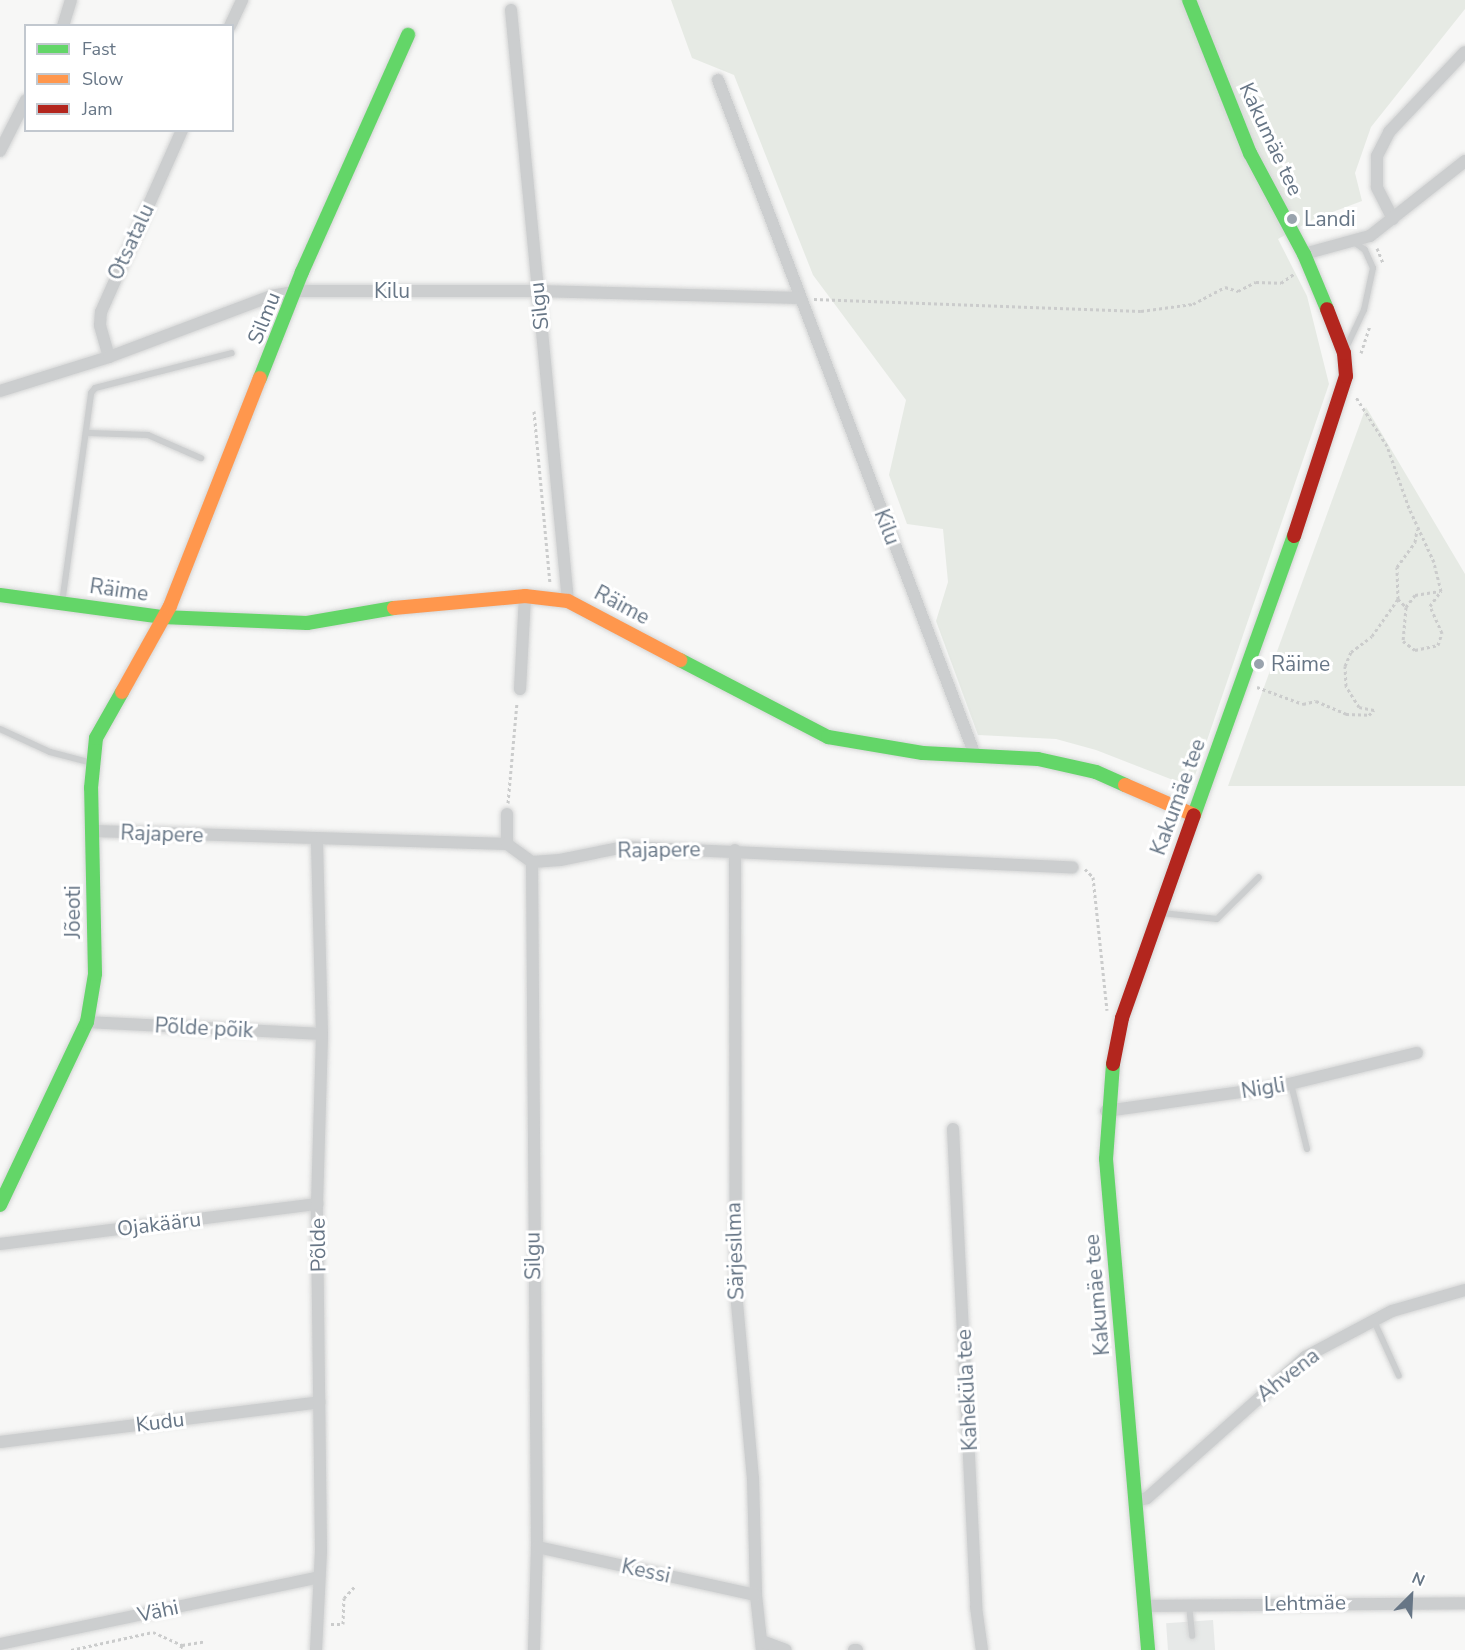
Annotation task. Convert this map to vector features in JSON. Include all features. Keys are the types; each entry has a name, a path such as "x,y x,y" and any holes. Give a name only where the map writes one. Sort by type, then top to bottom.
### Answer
{"street":[{"path":"64,24 72,0"},
{"path":"231,24 242,0"},
{"name":"Kakumäe tee","path":"1148,1650 1106,1159 1106,1111 1122,1018 1336,413 1346,376 1344,353 1306,258 1250,153 1189,0"},
{"name":"Silgu","path":"511,10 568,601"},
{"name":"Silmu","path":"162,617 170,606 298,291 302,272 408,35"},
{"path":"1393,219 1377,187 1377,156 1389,132 1465,52"},
{"name":"Kilu","path":"718,80 975,755"},
{"path":"0,151 24,104"},
{"name":"Otsatalu","path":"109,357 100,325 101,312 181,132"},
{"path":"1306,258 1370,236 1464,165"},
{"name":"Kilu","path":"0,392 109,357 271,296 298,291 537,291 800,298"},
{"name":"Räime","path":"0,595 162,617 307,623 397,608 525,596 568,601 828,737 923,753 975,755 1068,764 1096,772 1194,815"},
{"path":"520,689 525,596"},
{"name":"Jõeoti","path":"0,1205 87,1022 95,974 94,764 96,738 154,640 162,617"},
{"path":"507,814 507,844 532,862"},
{"name":"Rajapere","path":"94,831 317,840 507,844"},
{"name":"Põlde","path":"316,1650 317,1578 321,1550 317,1204 322,1034 317,840"},
{"name":"Rajapere","path":"532,862 624,847 735,850 1073,867"},
{"name":"Särjesilma","path":"735,850 735,1292 753,1478 756,1595 763,1646"},
{"name":"Silgu","path":"532,862 537,1547 534,1650"},
{"name":"Põlde põik","path":"87,1022 322,1034"},
{"name":"Nigli","path":"1106,1111 1291,1084 1417,1053"},
{"name":"Kaheküla tee","path":"953,1129 976,1607 982,1650"},
{"name":"Ojakääru","path":"0,1244 317,1204"},
{"name":"Ahvena","path":"1136,1501 1147,1498 1305,1357 1392,1311 1465,1290"},
{"name":"Kudu","path":"0,1442 320,1402"},
{"name":"Kessi","path":"537,1547 756,1595"},
{"name":"Vähi","path":"0,1644 317,1578"},
{"name":"Lehtmäe","path":"1144,1606 1465,1603"},
{"path":"763,1646 786,1650"}],"lane":[{"path":"1344,353 1365,310 1373,268 1365,250 1354,242"},
{"path":"62,603 95,388 232,353"},
{"path":"88,433 148,435 201,458"},
{"path":"0,729 50,752 94,764"},
{"path":"1159,913 1217,919 1259,877"},
{"path":"1291,1084 1307,1149"},
{"path":"1373,1321 1399,1376"},
{"path":"1188,1605 1192,1636"}],"path":[{"path":"1370,236 1383,266"},
{"path":"800,298 1141,310 1192,304 1225,287 1238,291 1256,282 1281,283 1306,258"},
{"path":"1360,364 1372,320"},
{"path":"1352,400 1354,392 1362,411 1387,446 1417,527 1427,542 1441,591"},
{"path":"1252,685 1303,704 1316,701 1324,708 1335,706 1346,714 1369,715 1374,710 1359,707 1346,686 1345,666 1351,652 1372,636 1398,599 1397,567 1415,542 1417,527"},
{"path":"1441,591 1430,606 1442,633 1438,645 1415,650 1403,641 1406,607 1415,595 1441,591"},
{"path":"1398,599 1406,607"},
{"path":"507,814 512,731 520,689"},
{"path":"1073,867 1084,869 1093,877 1107,1010"},
{"path":"331,1624 343,1624 344,1598 354,1586"},
{"path":"71,1650 153,1632 182,1645 206,1641"},
{"path":"180,1650 182,1645"}],"shaded area":[{"path":"671,0 1465,0 1465,9 1371,127 1355,173 1362,201 1314,219 1278,239 1307,296 1329,384 1191,787 1096,750 1056,739 978,735 936,621 948,582 943,529 907,524 889,475 906,400 813,275 734,75 692,58"},
{"path":"1366,407 1465,574 1465,786 1228,786"},
{"path":"1213,1620 1215,1650 1168,1650 1166,1623"}],"traffic: fast":[{"path":"1189,0 1250,153 1304,254 1327,309"},
{"path":"260,378 302,272 408,35"},
{"path":"1194,815 1294,536"},
{"path":"0,595 162,617 307,623 394,608"},
{"path":"680,660 828,737 923,753 1038,759 1096,772 1125,785"},
{"path":"0,1205 87,1022 95,974 91,788 96,738 122,692"},
{"path":"1113,1064 1106,1159 1148,1650"}],"traffic: slow":[{"path":"122,692 170,606 260,378"},
{"path":"394,608 525,596 568,601 680,660"},
{"path":"1125,785 1194,815"}],"traffic: jam":[{"path":"1294,536 1346,376 1344,353 1327,309"},
{"path":"1113,1064 1122,1018 1194,815"}],"place":[{"name":"Landi","path":"1292,219"},
{"name":"Räime","path":"1259,664"}]}
